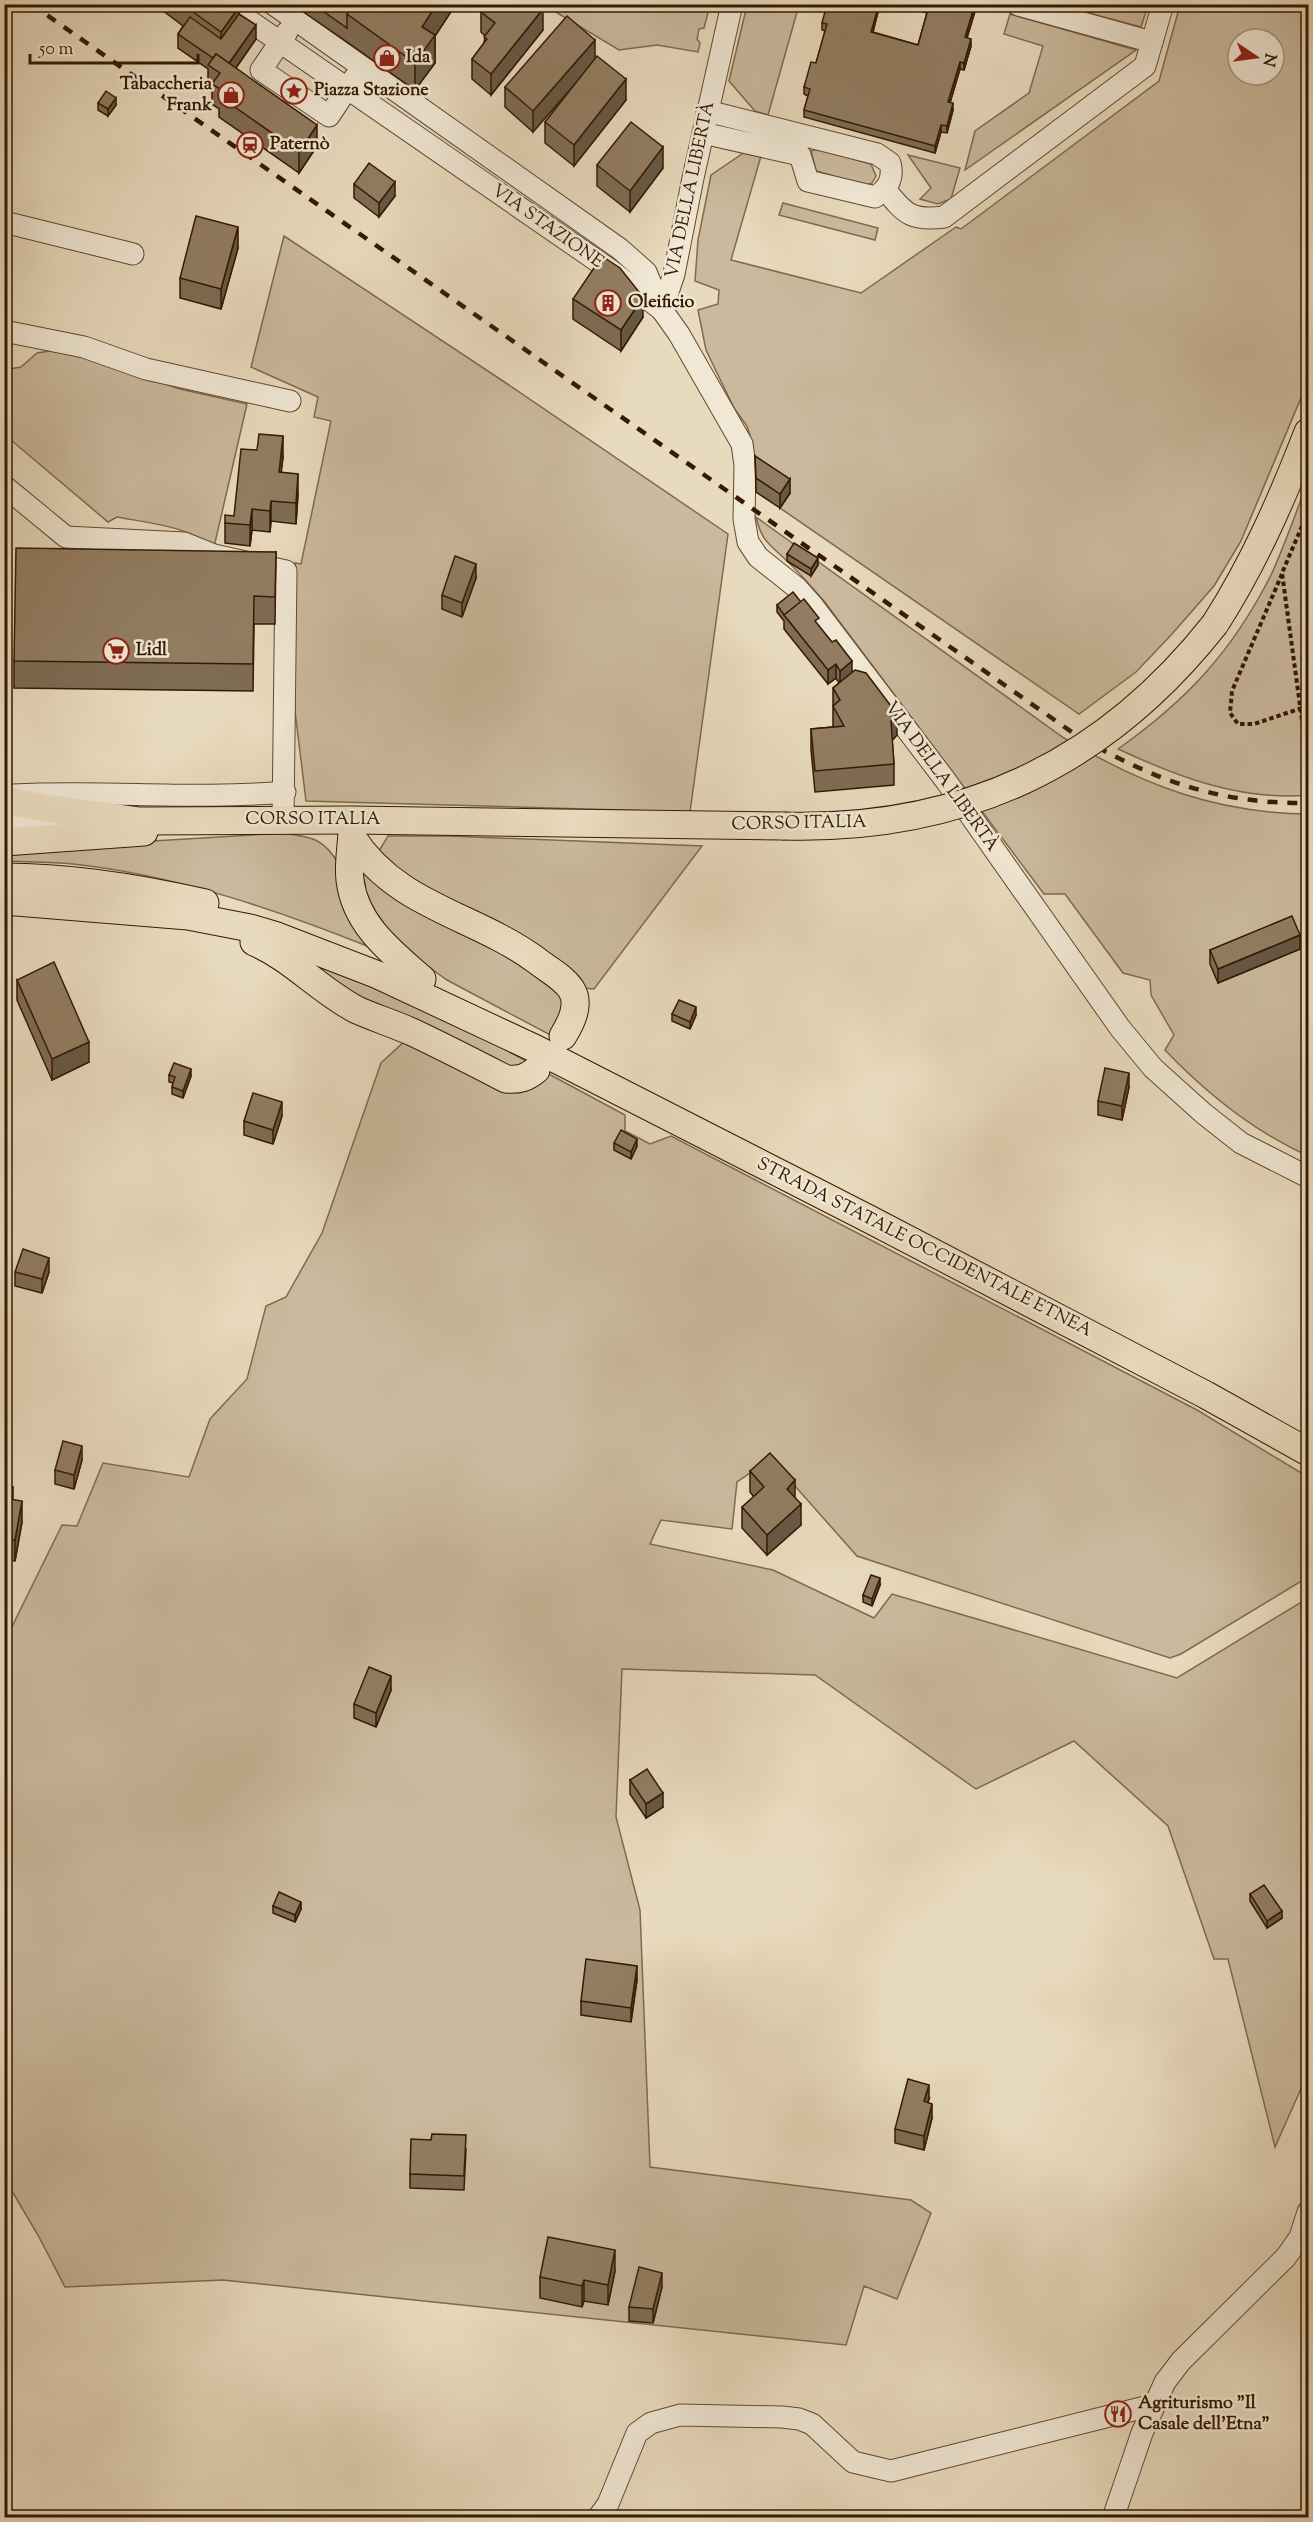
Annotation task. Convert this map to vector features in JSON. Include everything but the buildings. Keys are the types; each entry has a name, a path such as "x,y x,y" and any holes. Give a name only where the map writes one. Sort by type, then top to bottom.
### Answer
{"main road":[{"name":"CORSO ITALIA","path":"4,796 17,803 140,821 283,820 352,829 821,827 897,820 971,801 1007,788 1075,753 1130,714 1165,682 1215,624 1238,588 1261,546 1308,432"},
{"path":"4,842 106,836 256,820"},
{"path":"352,829 350,880 358,909 372,933 422,979 536,1059"},
{"path":"352,829 369,862 385,877 422,901 514,945 558,976 573,991 575,1006 572,1020 563,1036"},
{"path":"4,877 75,880 123,886 204,902 270,920 381,960 422,979"},
{"path":"4,902 53,912 193,927 250,940 268,948 357,1010 412,1032 506,1079 526,1078 536,1059"},
{"path":"4,902 188,916 268,933 378,975 536,1059"},
{"name":"STRADA STATALE OCCIDENTALE ETNEA","path":"536,1059 1099,1338 1308,1452"}],"street":[{"name":"VIA STAZIONE","path":"225,4 613,272 662,310"},
{"name":"VIA STAZIONE","path":"273,4 620,249 646,272 662,310"},
{"name":"VIA DELLA LIBERTÀ","path":"732,4 707,111 674,274 662,310 679,334 738,434 744,454 745,532 752,550 813,606 946,780 1120,1028 1154,1068 1203,1113 1241,1143 1308,1177"},
{"path":"886,190 899,208 922,220 944,217 1145,66 1163,4"},
{"path":"1018,5 1152,42"},
{"path":"295,20 261,70 329,117 362,67"},
{"path":"703,133 801,155 808,181 875,197 886,190 892,172 890,163 877,154 707,111"},
{"path":"4,222 133,254"},
{"path":"4,331 84,346 146,369 290,401"},
{"path":"4,486 66,537 184,543 214,555 285,572 283,820"},
{"path":"4,796 51,793 244,796 285,792"},
{"path":"4,822 140,821"},
{"path":"1113,2517 1154,2405 1165,2382 1181,2361 1286,2257 1300,2237 1308,2212"},
{"path":"598,2517 609,2504 637,2433 651,2423 664,2418 680,2415 800,2419 812,2424 853,2462 891,2471 1154,2405"}],"path":[{"path":"1308,512 1232,691 1230,713 1238,724 1254,724 1308,706"},
{"path":"1282,574 1304,735 1308,736"}],"shaded area":[{"path":"544,5 710,5 704,28 699,29 698,52 657,45 619,50"},
{"path":"747,5 799,5 768,115 755,111 729,81"},
{"path":"1059,5 1148,5 1141,27"},
{"path":"1180,5 1308,5 1308,381 1241,541 1214,586 1136,672 1079,714 780,508 790,493 755,470 753,445 747,426 734,408 706,350 698,310 718,304 719,290 695,281 698,240 711,175 745,152 761,156 731,260 861,293 956,227 961,229 1159,81"},
{"path":"1010,14 1136,50 965,170 975,131 1029,93 1043,46 1004,34"},
{"path":"818,149 871,164 876,176 872,183 866,185 816,171 811,151"},
{"path":"908,155 960,168 951,199 938,204 920,199 931,188"},
{"path":"783,203 878,228 875,240 779,215"},
{"path":"284,236 728,534 690,812 306,801 294,703 290,645 295,563 301,564 331,421 314,417 318,397 251,367"},
{"path":"56,350 79,355 180,389 247,404 214,547 192,534 167,526 117,517 108,522 5,435 4,370 21,367 37,353"},
{"path":"1308,481 1308,795 1258,794 1210,785 1164,769 1118,749 1166,712 1224,651 1256,603 1271,575"},
{"path":"756,517 1064,738 1093,755 1151,782 1211,802 1274,812 1308,814 1308,1156 1268,1135 1232,1110 1197,1082 1165,1050 1174,1035 1151,995 1150,980 1123,973 1065,894 1044,894 824,601 764,538"},
{"path":"283,833 316,840 333,855 339,864 372,948 300,920 188,885 150,876 73,864 5,861 5,850"},
{"path":"388,836 448,836 702,846 594,989 583,988 408,886 379,851"},
{"path":"362,872 366,872 523,958 568,1003 554,1037 447,980 393,941 374,924 360,877"},
{"path":"294,957 430,1009 532,1064 513,1071 387,1015"},
{"path":"405,1041 507,1091 520,1093 547,1073 625,1115 625,1131 650,1144 671,1136 1197,1410 1308,1477 1308,1577 1181,1654 1170,1658 857,1556 771,1459 737,1482 732,1529 661,1520 650,1544 773,1570 874,1618 892,1594 1177,1678 1308,1598 1308,2073 1275,2147 1228,1959 1214,1959 1168,1826 1074,1741 976,1789 815,1675 622,1669 616,1817 640,1910 650,2167 911,2200 931,2213 897,2299 864,2286 846,2345 223,2280 65,2287 5,2179 4,2026 9,1988 4,1963 4,1643 62,1525 77,1526 103,1463 189,1477 210,1419 247,1379 266,1306 286,1297 322,1233 381,1063"}],"railway":[{"path":"31,4 1076,735 1132,765 1187,786 1245,799 1308,803"}],"place":[{"name":"Ida","path":"387,58"},
{"name":"Piazza Stazione","path":"294,91"},
{"name":"Tabaccheria Frank","path":"231,95"},
{"name":"Paternò","path":"250,145"},
{"name":"Oleificio","path":"608,303"},
{"name":"Lidl","path":"116,651"},
{"name":"Agriturismo \"Il Casale dell'Etna\"","path":"1118,2414"}]}
